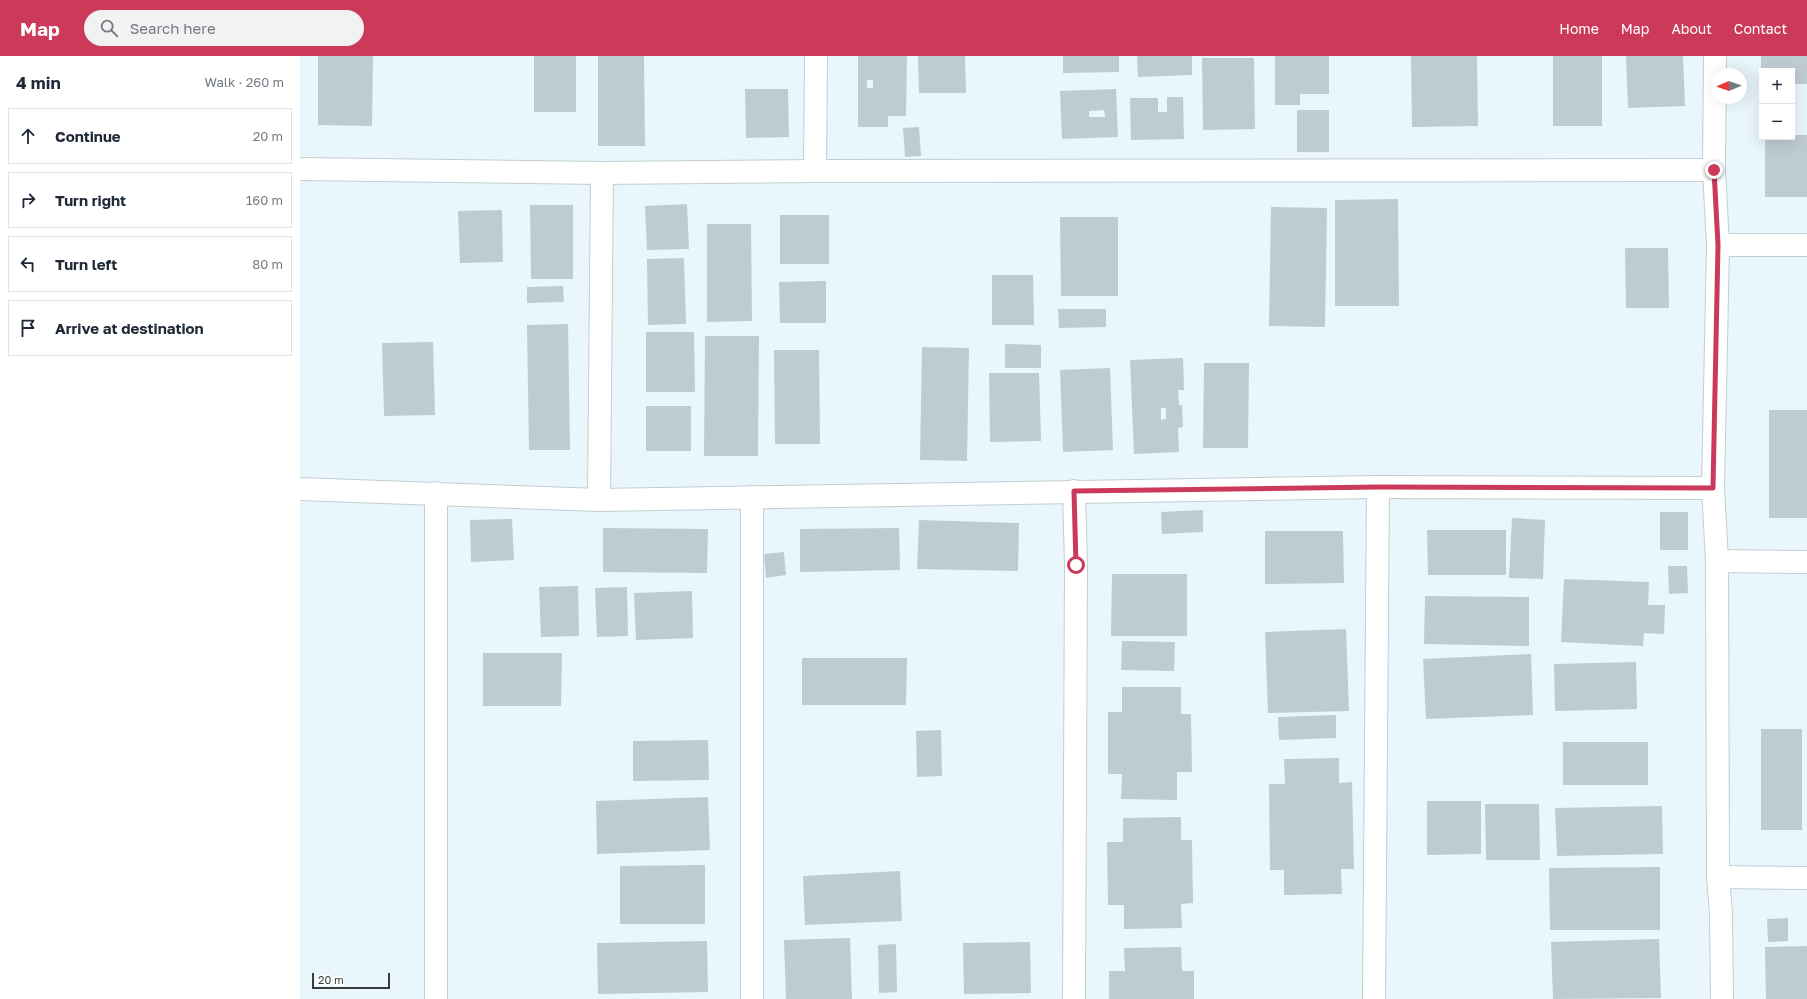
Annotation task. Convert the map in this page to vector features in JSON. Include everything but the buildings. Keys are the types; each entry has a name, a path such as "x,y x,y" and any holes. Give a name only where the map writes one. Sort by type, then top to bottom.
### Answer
{"street":[{"path":"815,171 816,56"},
{"path":"1715,56 1714,170 1718,245 1713,488 1717,561 1718,877 1721,913 1722,999"},
{"path":"300,169 602,173 815,171 1714,170"},
{"path":"599,500 602,173"},
{"path":"1718,245 1807,245"},
{"path":"300,489 599,500 1378,487 1713,488"},
{"path":"1374,999 1378,487"},
{"path":"1074,491 1076,565 1074,999"},
{"path":"436,493 436,999"},
{"path":"752,497 752,999"},
{"path":"1717,561 1807,562"},
{"path":"1718,877 1807,878"}],"route":[{"path":"1076,565 1074,491 1378,487 1713,488 1718,245 1714,170"}]}
